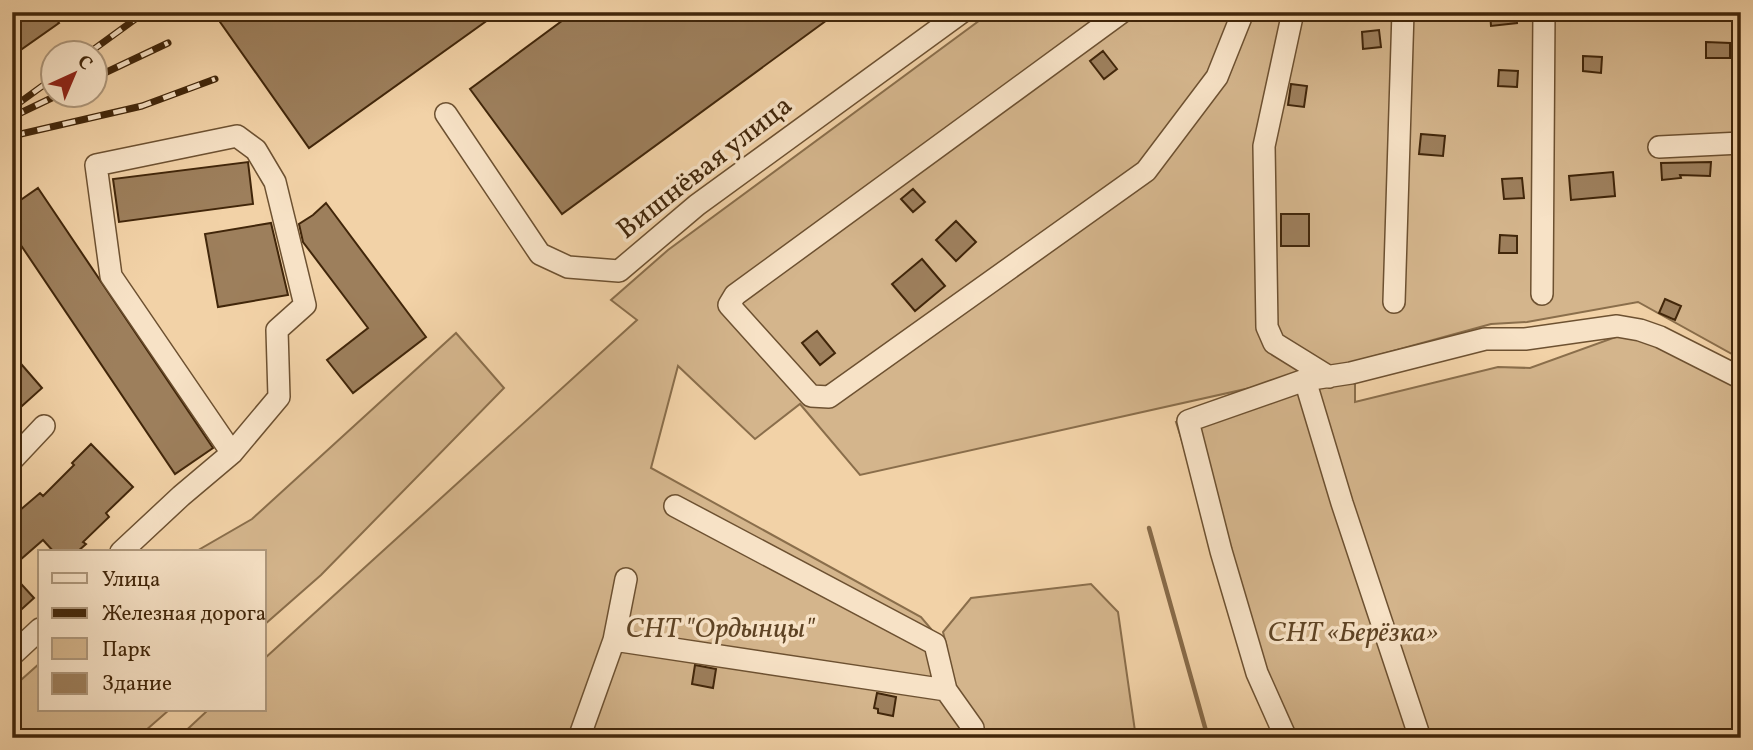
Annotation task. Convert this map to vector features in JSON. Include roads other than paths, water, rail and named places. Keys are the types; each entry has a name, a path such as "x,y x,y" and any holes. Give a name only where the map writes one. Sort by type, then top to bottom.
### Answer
{"street":[{"name":"Вишнёвая улица","path":"446,114 540,254 568,267 619,271 697,205 962,12"},
{"path":"1122,12 736,295 729,305 811,396 829,397 1146,171 1217,77 1242,12"},
{"path":"1293,12 1264,146 1267,327 1274,344 1329,377"},
{"path":"1394,302 1403,12"},
{"path":"1542,294 1544,12"},
{"path":"123,550 232,453 279,397 277,330 305,305 275,182 256,149 237,136 96,165 111,275 232,453"},
{"path":"1659,147 1741,143"},
{"path":"1286,738 1257,674 1221,551 1188,421 1305,380 1423,356 1485,339 1525,339 1617,326 1660,337 1741,378"},
{"path":"1305,380 1342,503 1420,738"},
{"path":"12,460 44,426"},
{"path":"675,506 935,644 946,690 972,728 971,738"},
{"path":"579,738 614,640 626,579"},
{"path":"12,655 38,631"},
{"path":"614,640 946,690"}],"waterway":[{"path":"1149,528 1208,738"}],"railway":[{"path":"108,39 145,12"},
{"path":"108,71 168,43"},
{"path":"12,136 142,106 215,79"},
{"path":"12,108 38,89"},
{"path":"12,117 38,105"}],"park label":[{"name":"СНТ \"Ордынцы\"","path":"720,629"},
{"name":"СНТ «Берёзка»","path":"1353,633"}]}
